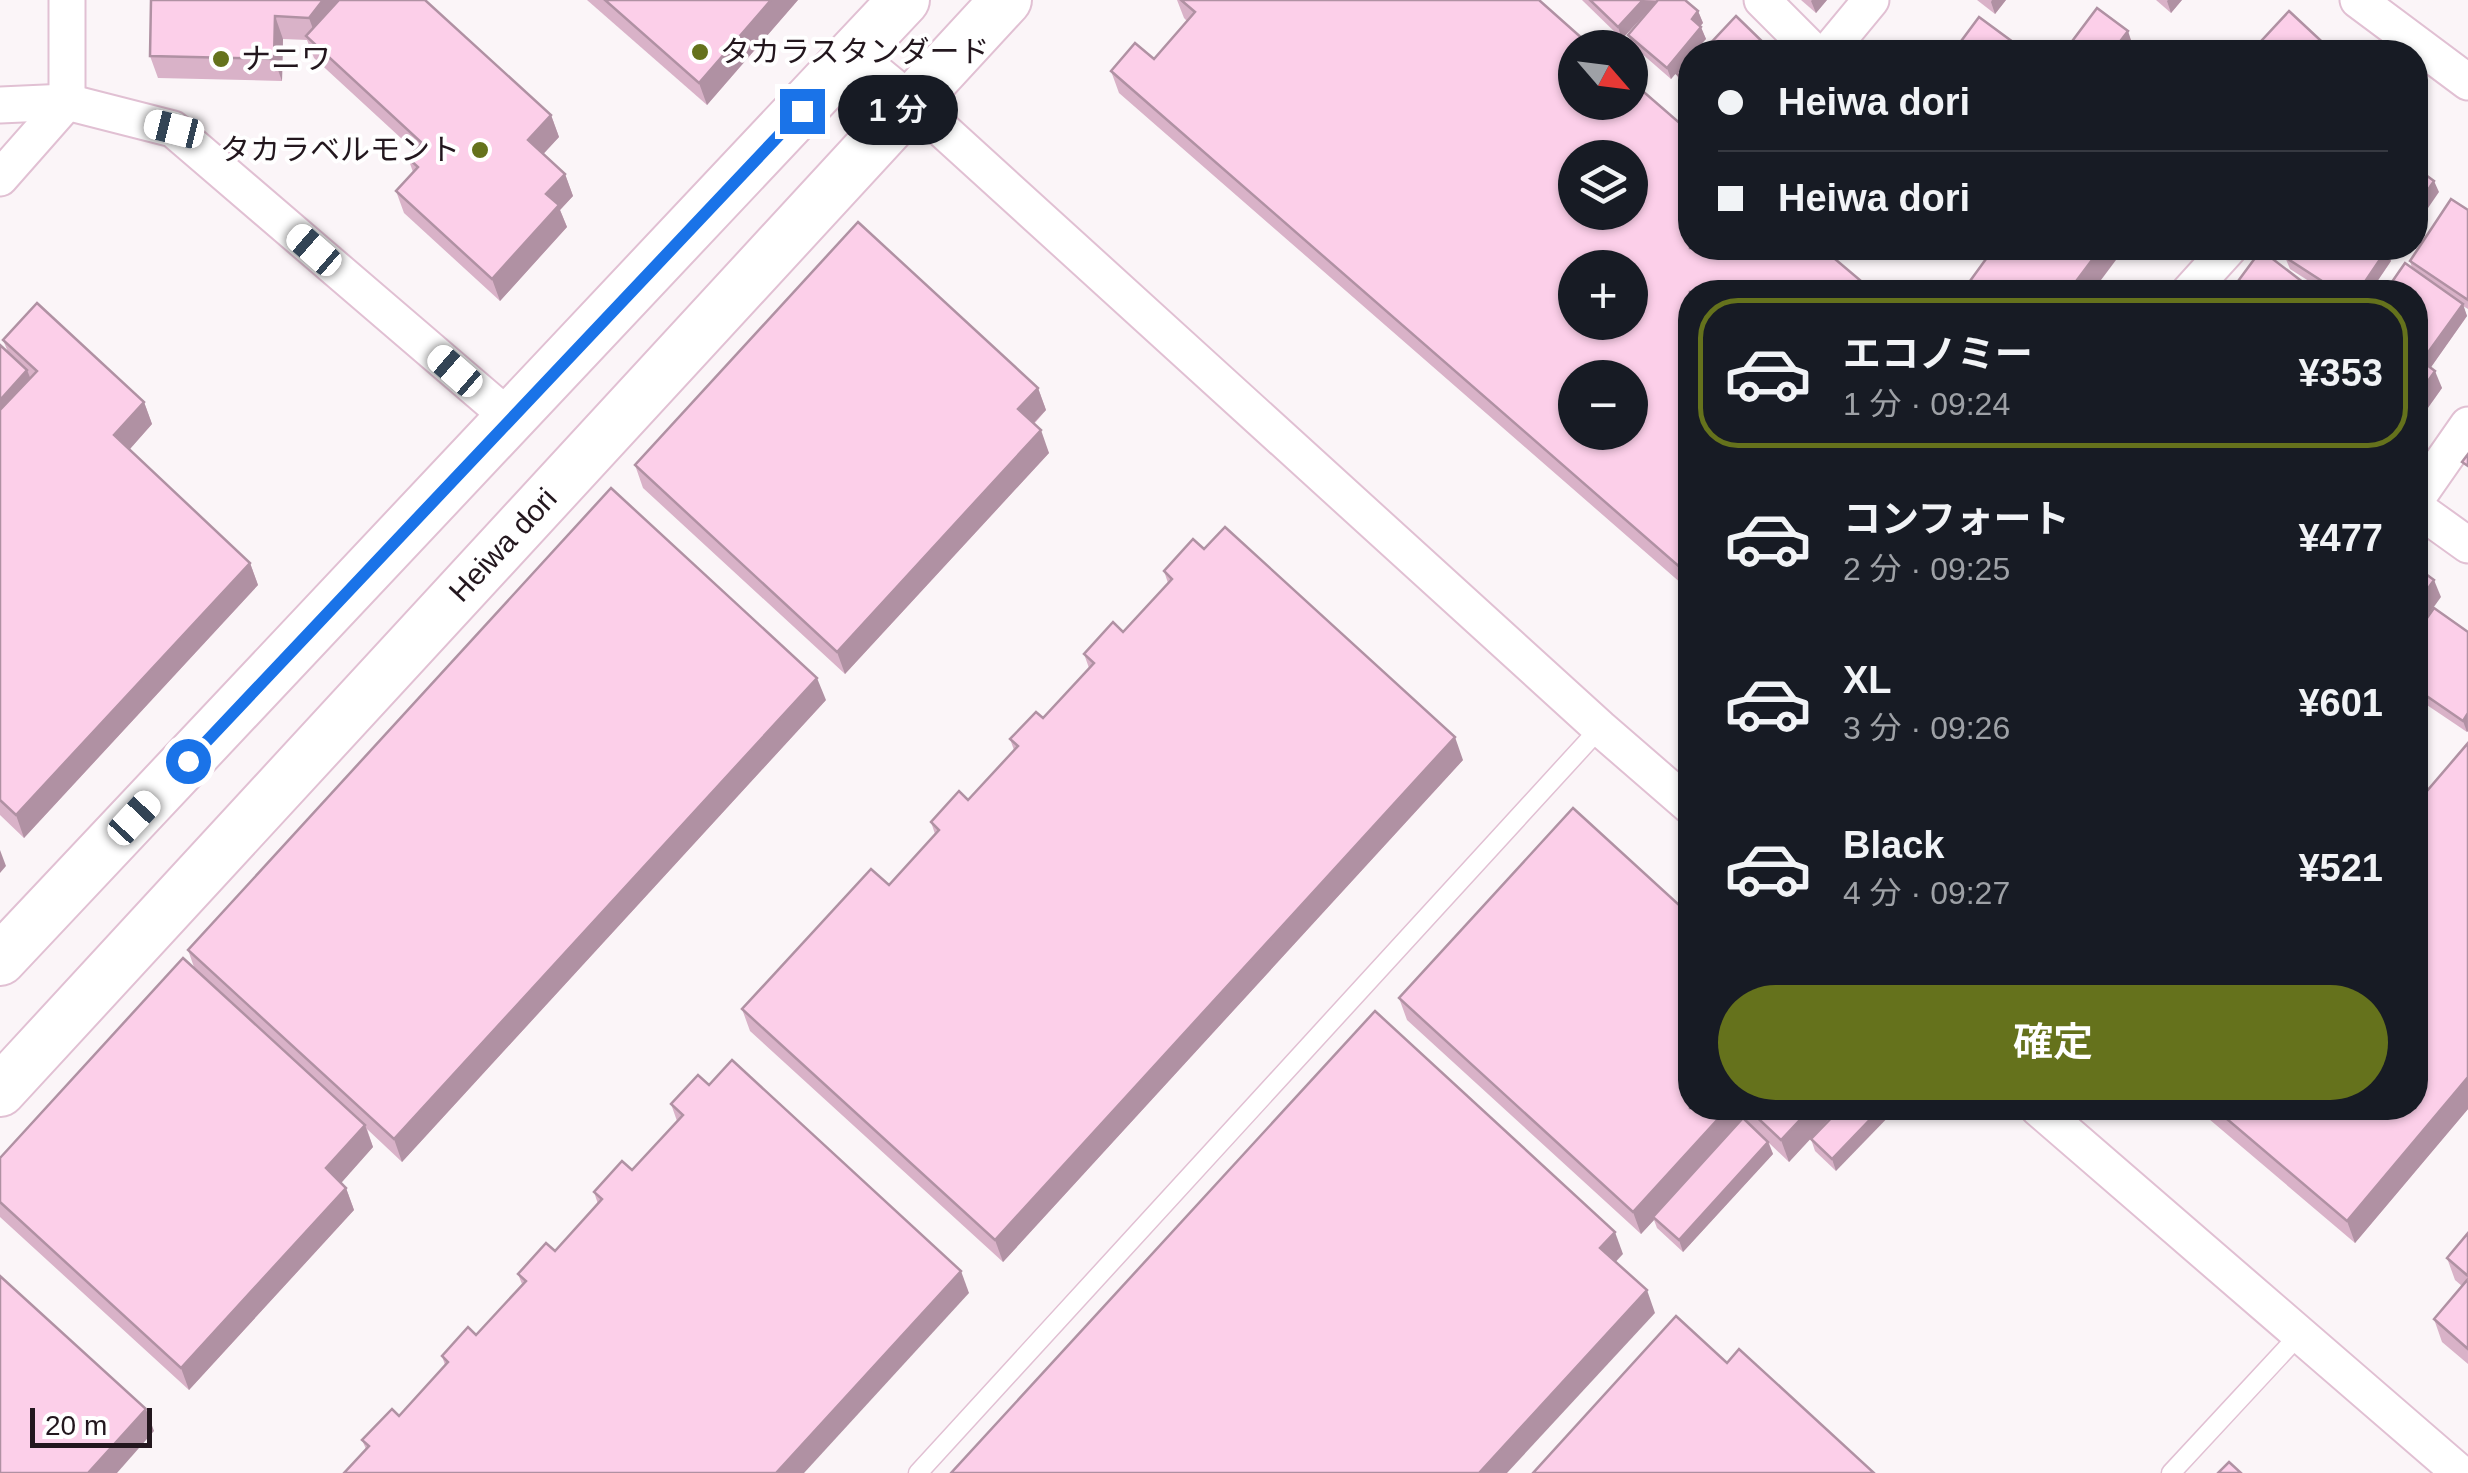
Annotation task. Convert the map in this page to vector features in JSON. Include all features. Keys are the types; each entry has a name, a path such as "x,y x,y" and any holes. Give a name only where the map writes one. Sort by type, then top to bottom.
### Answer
{"street":[{"path":"0,178 67,102 67,0"},
{"path":"0,960 904,0"},
{"name":"Heiwa dori","path":"0,1091 1006,0"},
{"path":"1762,0 1802,40"},
{"path":"1838,40 1872,0"},
{"path":"2358,0 2400,40"},
{"path":"856,54 1678,796"},
{"path":"2428,59 2468,82"},
{"path":"0,105 67,102 174,129 511,419"},
{"path":"2200,280 2218,260"},
{"path":"2428,485 2468,425"},
{"path":"2428,514 2468,544"},
{"path":"2052,1120 2460,1473"}],"lane":[{"path":"918,1473 1600,728"},
{"path":"2171,1473 2300,1334"}],"building":[{"name":"ナニワ","path":"151,0 323,0 309,18 275,16 274,59 150,56"},
{"name":"タカラベルモント","path":"339,0 425,0 551,115 528,140 565,174 546,194 559,205 492,279 396,191 418,167 408,158 422,143 306,36"},
{"name":"タカラスタンダード","path":"605,0 771,0 699,83"},
{"path":"1181,0 1539,0 1573,30 1558,30 1558,120 1648,120 1648,96 1678,122 1678,260 1836,260 1860,280 1678,280 1678,566 1111,71 1135,43 1154,59 1195,12"},
{"path":"1590,0 1643,0 1618,27"},
{"path":"1658,0 1685,0 1698,11 1692,19 1701,27 1690,40 1678,40 1678,55 1667,68 1648,52 1648,30 1632,30"},
{"path":"2097,8 2128,31 2121,40 2073,40"},
{"path":"2289,11 2320,40 2262,40"},
{"path":"1736,16 1761,40 1714,40"},
{"path":"1979,17 2010,40 1962,40"},
{"path":"2451,199 2468,210 2468,300 2410,261 2428,260 2428,234"},
{"path":"858,222 1038,388 1018,409 1041,430 837,652 635,465"},
{"path":"1985,260 2092,260 2077,280 1971,280"},
{"path":"2254,260 2274,260 2300,280 2239,280"},
{"path":"2290,260 2380,260 2366,280 2320,280"},
{"path":"2405,263 2463,304 2428,352 2428,280 2393,280"},
{"path":"37,303 144,402 114,435 250,563 16,815 0,800 0,410 37,371 3,340"},
{"path":"0,345 27,370 0,400"},
{"path":"611,488 817,678 394,1139 188,950"},
{"path":"1225,527 1455,737 995,1240 742,1009 871,869 889,885 939,830 931,822 959,791 968,800 1018,746 1010,739 1036,712 1043,718 1094,663 1084,654 1113,622 1123,632 1172,579 1164,571 1193,539 1204,549"},
{"path":"2434,608 2468,632 2468,713 2463,721 2428,697 2428,617"},
{"path":"2468,743 2468,1077 2347,1221 2228,1120 2428,1120 2428,790"},
{"path":"1573,808 1678,904 1678,1120 1717,1120 1633,1212 1399,998"},
{"path":"183,958 365,1125 326,1168 346,1188 181,1368 0,1202 0,1158"},
{"path":"1375,1011 1615,1232 1600,1248 1647,1290 1479,1473 951,1473"},
{"path":"732,1060 961,1271 776,1473 344,1473 369,1446 362,1440 392,1409 399,1416 448,1362 442,1356 468,1327 476,1335 526,1281 518,1274 546,1243 555,1251 602,1199 594,1192 622,1161 632,1170 683,1115 671,1104 698,1075 709,1085"},
{"path":"1741,1120 1768,1142 1679,1240 1653,1217"},
{"path":"1760,1120 1800,1120 1781,1140"},
{"path":"1829,1120 1869,1120 1832,1159 1811,1139"},
{"path":"2468,1233 2468,1276 2447,1258"},
{"path":"0,1276 146,1409 88,1473 0,1473"},
{"path":"2468,1279 2468,1349 2434,1319"},
{"path":"1676,1316 1727,1363 1739,1349 1874,1473 1533,1473"},
{"path":"2229,1462 2241,1473 2218,1473"}],"place":[{"name":"タカラスタンダード","path":"700,52"},
{"name":"ナニワ","path":"221,59"},
{"name":"タカラベルモント","path":"480,150"}],"route":[{"path":"188,761 802,111"}]}
